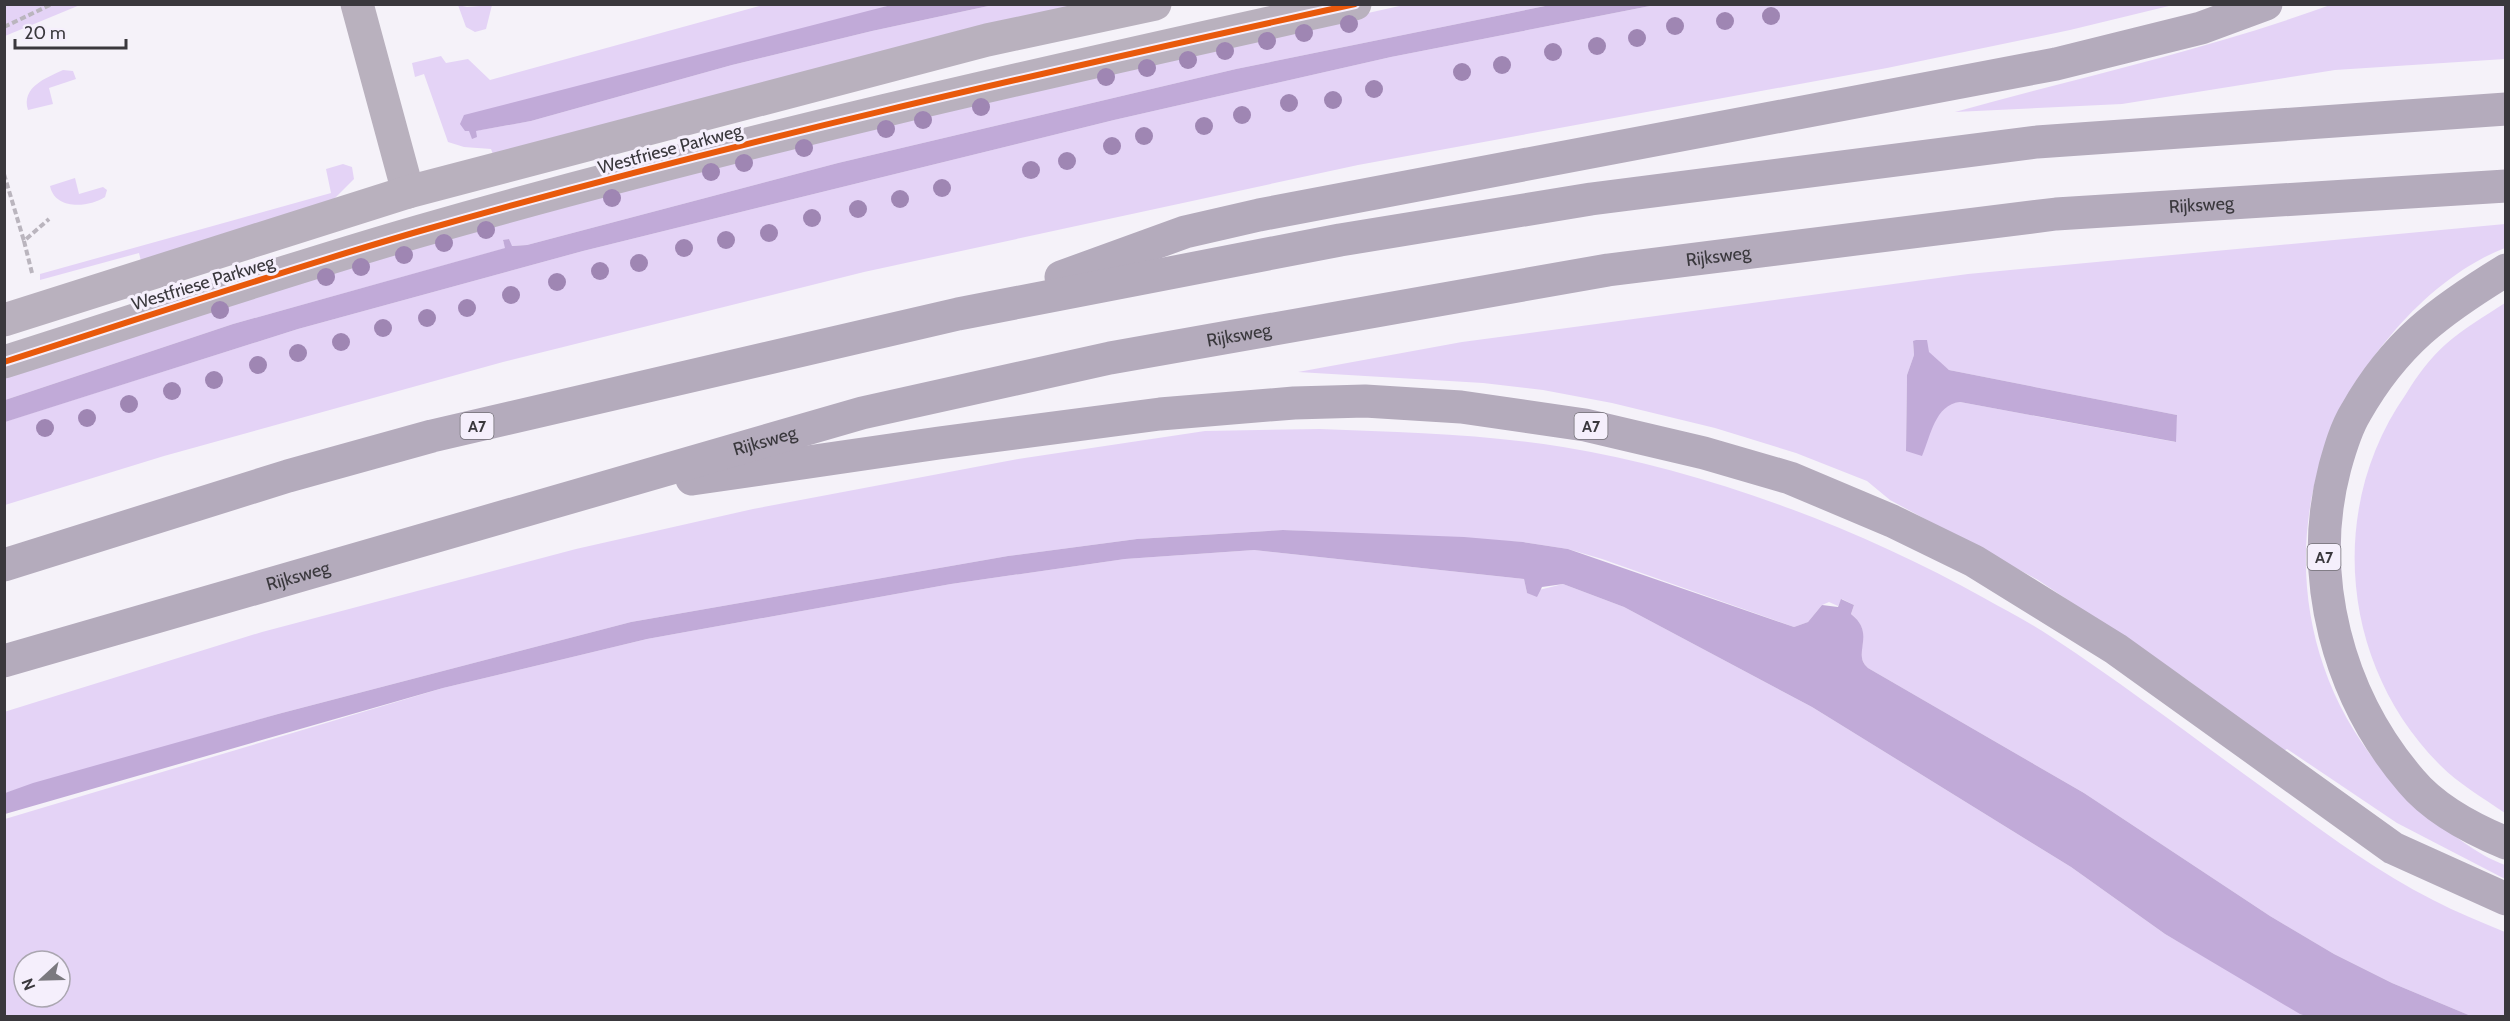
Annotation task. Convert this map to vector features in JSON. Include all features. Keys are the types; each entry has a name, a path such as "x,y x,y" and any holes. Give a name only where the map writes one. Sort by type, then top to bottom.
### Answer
{"highway":[{"name":"A7","path":"958,314 1185,232 1259,215 2056,64 2201,28 2266,4"},
{"name":"A7","path":"4,565 288,476 432,436 958,314 1340,240 1591,198 2037,142 2505,109"},
{"name":"Rijksweg","path":"4,661 560,498 862,413 1110,358 1608,270 2055,214 2505,186"},
{"name":"A7","path":"2505,270 2438,315 2397,351 2355,413 2340,450 2329,492 2324,567 2331,620 2340,658 2357,698 2383,743 2412,783 2443,809 2473,829 2505,843"},
{"name":"A7","path":"560,498 939,443 1160,414 1294,403 1365,401 1461,407 1585,425 1704,453 1790,478 1892,521 1974,561 2116,649 2393,848 2505,899"}],"street":[{"path":"357,4 418,232"},
{"name":"Westfriese Parkweg","path":"4,320 408,192 987,40 1155,4"},
{"name":"Westfriese Parkweg","path":"4,362 418,232 707,153 988,85 1354,4"}],"path":[{"path":"4,27 52,4"},
{"path":"4,174 33,276"},
{"path":"24,242 49,219"}],"shaded area":[{"path":"5,4 80,4 80,5 5,36"},
{"path":"2333,4 2505,5 2505,59 2335,70 2122,104 1955,112 2193,49"},
{"path":"458,5 467,7 492,5 486,29 475,32 466,27"},
{"path":"763,5 891,5 475,131 531,121 732,65 993,5 1108,5 494,157 491,149 464,147 448,142 424,74 415,77 412,63 441,56 446,63 468,59 490,80"},
{"path":"891,5 993,5 732,65 531,121 476,131 477,137 472,139 469,131 465,131 460,124 464,115"},
{"path":"1404,5 1550,5 1236,69 838,163 527,245 511,246 509,239 503,241 506,248 233,324 5,400 4,370 504,220 864,125"},
{"path":"1550,5 1655,5 1391,57 1114,120 583,251 298,329 5,422 5,400 233,324 505,248 503,240 509,239 512,246 527,245 838,163 1236,69"},
{"path":"1655,5 2173,5 2070,30 1887,68 1358,165 864,272 503,362 164,456 5,505 4,422 298,329 583,251 1114,120 1391,57"},
{"path":"63,70 73,71 76,79 49,88 53,104 28,110 28,95 36,84"},
{"path":"343,164 352,167 354,179 333,200 141,261 139,253 40,280 40,274 331,193 326,169"},
{"path":"75,178 79,194 103,187 107,190 105,197 90,203 73,205 65,203 53,194 50,186"},
{"path":"2505,224 2505,248 2473,264 2443,284 2415,309 2391,335 2351,391 2324,452 2309,516 2306,580 2317,644 2340,704 2375,760 2423,810 2442,826 2472,848 2505,865 2505,879 2397,823 2287,749 2282,752 2189,681 2038,580 1890,500 1867,481 1796,453 1715,428 1612,403 1543,390 1483,383 1298,372 1462,342 1968,274","holes":["1913,342 1949,370 2177,415 2175,442 1960,402 1949,403 1906,451 1907,375 1914,355"]},
{"path":"2505,303 2505,813 2463,785 2440,765 2407,725 2382,681 2365,634 2356,585 2355,535 2364,486 2380,439 2410,387 2429,361 2446,344 2467,327"},
{"path":"1927,340 1929,352 1949,370 2177,415 2176,442 1960,402 1952,404 1939,415 1922,456 1906,451 1907,375 1914,355 1913,341"},
{"path":"1320,429 1503,439 1617,457 1726,486 1780,505 1885,548 1936,572 2053,638 2375,867 2413,890 2505,932 2505,1016 2471,1016 2392,983 2334,954 2270,916 2084,793 1868,668 1862,656 1862,628 1851,614 1854,605 1842,599 1838,606 1829,602 1822,605 1808,622 1794,627 1602,559 1568,549 1523,542 1283,530 1137,539 1008,556 631,622 278,714 5,793 4,712 262,632 576,549 753,509 1018,459 1205,431"},
{"path":"1283,530 1464,537 1568,549 1794,627 1808,622 1822,605 1838,607 1841,599 1854,605 1851,614 1862,629 1862,656 1868,668 2084,793 2270,916 2334,954 2392,983 2471,1016 2306,1016 2300,1014 2165,934 2071,867 1812,707 1624,607 1563,584 1542,587 1537,597 1527,593 1524,579 1254,550 1125,559 951,584 647,639 443,688 5,814 5,793 33,783 278,714 631,622 1008,556 1137,539"},
{"path":"1254,550 1524,579 1527,593 1563,584 1624,607 1812,707 2071,867 2165,934 2306,1016 5,1016 5,819 443,688 647,639 951,584 1125,559"}],"cycle path":[{"path":"4,362 316,262 420,231 652,168 885,110 1355,4"}]}
